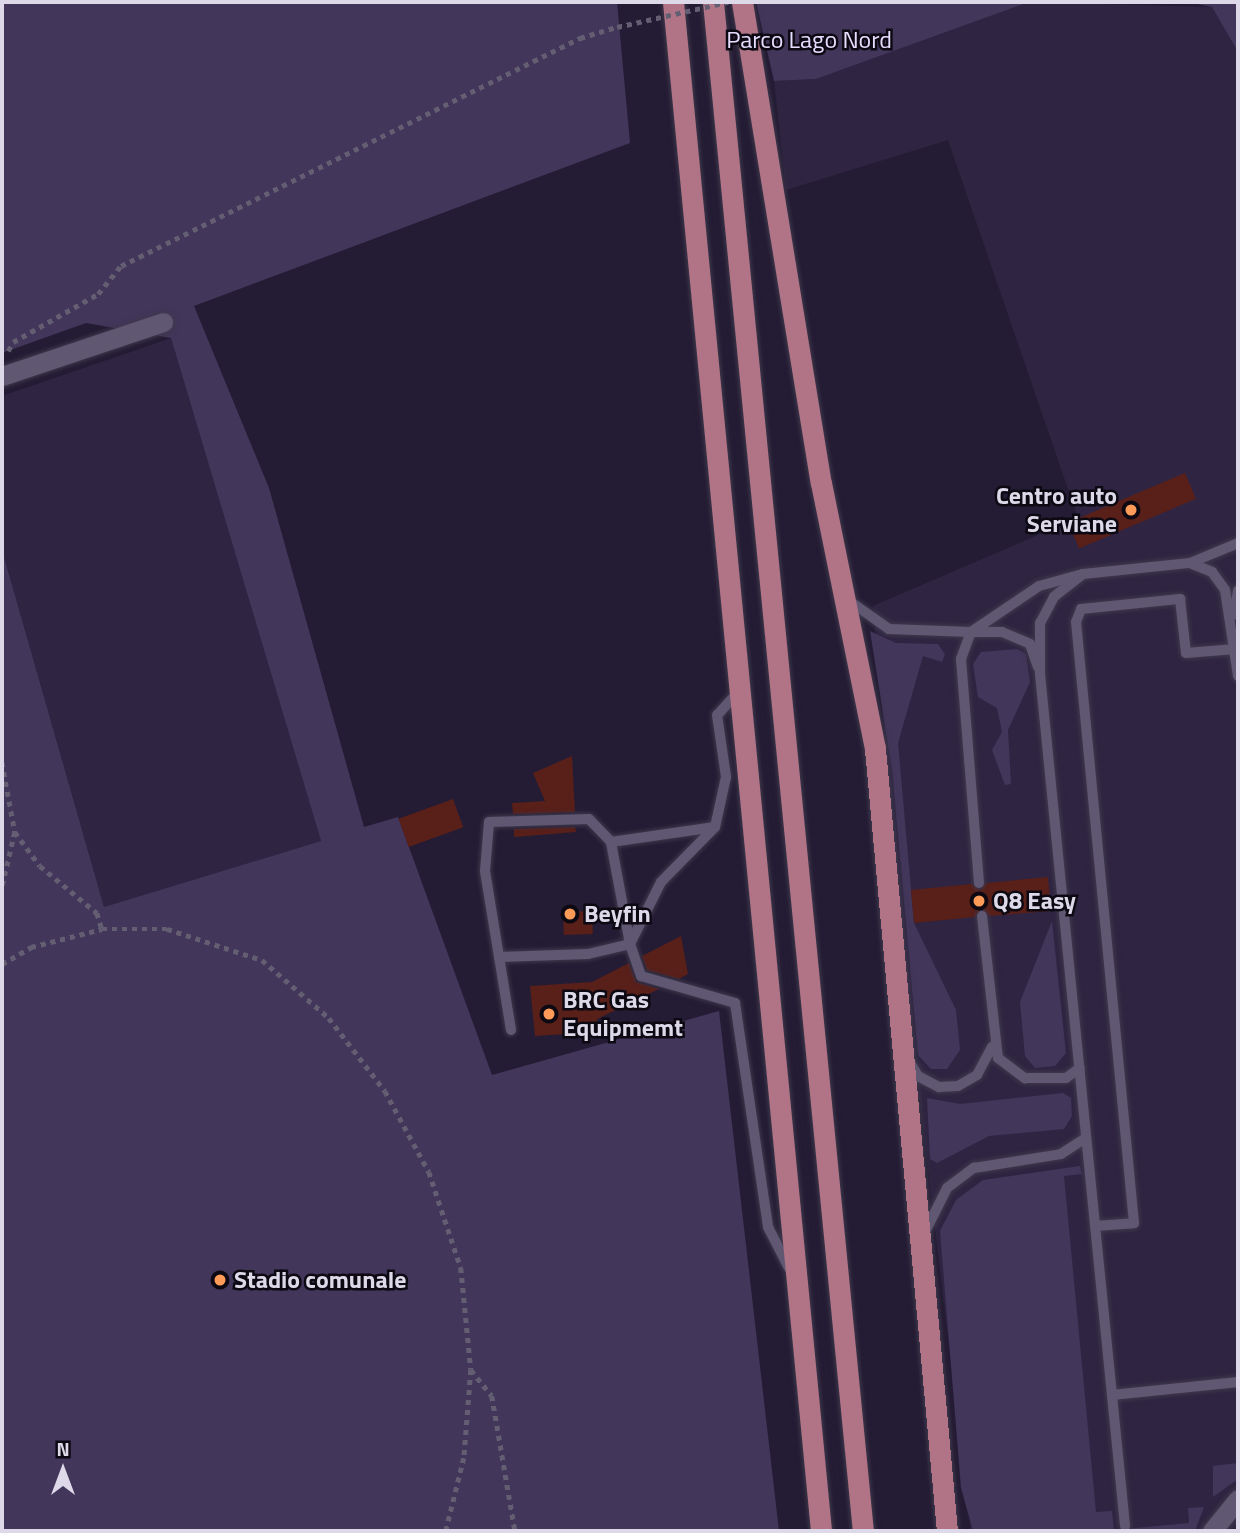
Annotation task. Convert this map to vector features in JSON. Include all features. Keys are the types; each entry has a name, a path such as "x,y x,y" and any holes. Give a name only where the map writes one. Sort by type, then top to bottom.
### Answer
{"highway":[{"path":"673,2 821,1531"},
{"path":"713,2 863,1531"},
{"path":"742,2 844,598 875,749 899,1044 947,1531"}],"street":[{"path":"2,376 163,321"},
{"path":"1212,1531 1238,1499"}],"lane":[{"path":"979,883 961,659 971,632 1039,586 1083,574 1190,563 1238,543"},
{"path":"1190,563 1212,572 1233,616"},
{"path":"1083,574 1054,597 1040,623 1040,674 1125,1526"},
{"path":"1238,592 1233,616 1238,676"},
{"path":"844,598 890,629 1002,632 1030,644 1040,674"},
{"path":"1095,1226 1134,1223 1076,622 1081,608 1180,599 1186,653 1236,649"},
{"path":"630,944 661,882 715,827 726,777 717,715 739,692"},
{"path":"511,1030 485,871 489,822 589,819 611,842 630,944 641,976 735,1003 768,1227 796,1281"},
{"path":"611,842 715,827"},
{"path":"982,916 992,1047 1008,1069 1025,1078 1066,1079 1080,1068"},
{"path":"499,957 588,954 630,944"},
{"path":"899,1044 918,1076 939,1087 977,1075 992,1047"},
{"path":"920,1255 941,1197 974,1168 1060,1154 1086,1138"},
{"path":"1112,1395 1238,1382"}],"path":[{"path":"2,365 13,342 98,294 121,266 580,38 728,2"},
{"path":"2,762 15,832 2,888"},
{"path":"15,832 40,866 97,913 102,929"},
{"path":"2,964 31,947 102,929 167,929 262,960 329,1018 386,1091 429,1172 461,1268 471,1370 464,1458 446,1531"},
{"path":"471,1370 492,1396 515,1531"}],"shaded area":[{"path":"1029,2 1212,7 1238,52 1238,1531 971,1531 909,1009 873,606 1078,518 948,140 786,190 774,81 816,79"},
{"path":"171,338 321,841 104,907 2,550 2,396"}],"green space":[{"path":"2,2 617,2 630,143 194,306 269,488 364,827 398,817 492,1075 719,1011 779,1531 2,1531 2,550 104,907 321,841 171,338 86,323 2,353"},
{"name":"Parco Lago Nord","path":"756,2 1029,2 816,79 774,81"},
{"path":"1188,2 1238,2 1238,52 1212,7"},
{"path":"870,631 896,643 938,644 945,654 942,662 923,656 898,743 914,923 956,1010 960,1050 947,1069 931,1069 918,1055 892,770"},
{"path":"1017,649 1026,654 1030,682 1008,730 1011,784 1005,785 992,750 1002,732 997,708 978,697 973,664 981,652"},
{"path":"1052,921 1066,1053 1055,1066 1035,1068 1025,1056 1020,1002"},
{"path":"1063,1093 1071,1098 1072,1116 1064,1129 989,1136 937,1163 930,1159 927,1098 960,1104"},
{"path":"1080,1166 1082,1174 1064,1176 1096,1512 1112,1511 1114,1530 1189,1523 1188,1508 1204,1507 1195,1531 973,1531 961,1488 940,1231 956,1200 983,1180"},
{"path":"1238,1463 1238,1479 1213,1497 1213,1466"}],"building":[{"path":"1185,473 1196,499 1079,548 1068,523"},
{"path":"572,756 575,812 513,814 512,803 545,801 533,773"},
{"path":"453,799 463,827 409,847 398,819"},
{"path":"575,827 576,832 514,837 514,829"},
{"path":"1048,877 1051,911 989,916 982,909 975,917 914,923 911,890 972,884 980,890 986,883"},
{"path":"592,911 593,934 564,935 563,912"},
{"path":"681,936 688,974 679,979 647,970 642,956"},
{"path":"629,963 636,982 659,989 597,1019 597,1032 535,1036 530,986 592,982"}],"place":[{"name":"Centro auto Serviane","path":"1131,510"},
{"name":"Q8 Easy","path":"979,901"},
{"name":"Beyfin","path":"570,914"},
{"name":"BRC Gas Equipmemt","path":"549,1014"},
{"name":"Stadio comunale","path":"220,1280"}]}
